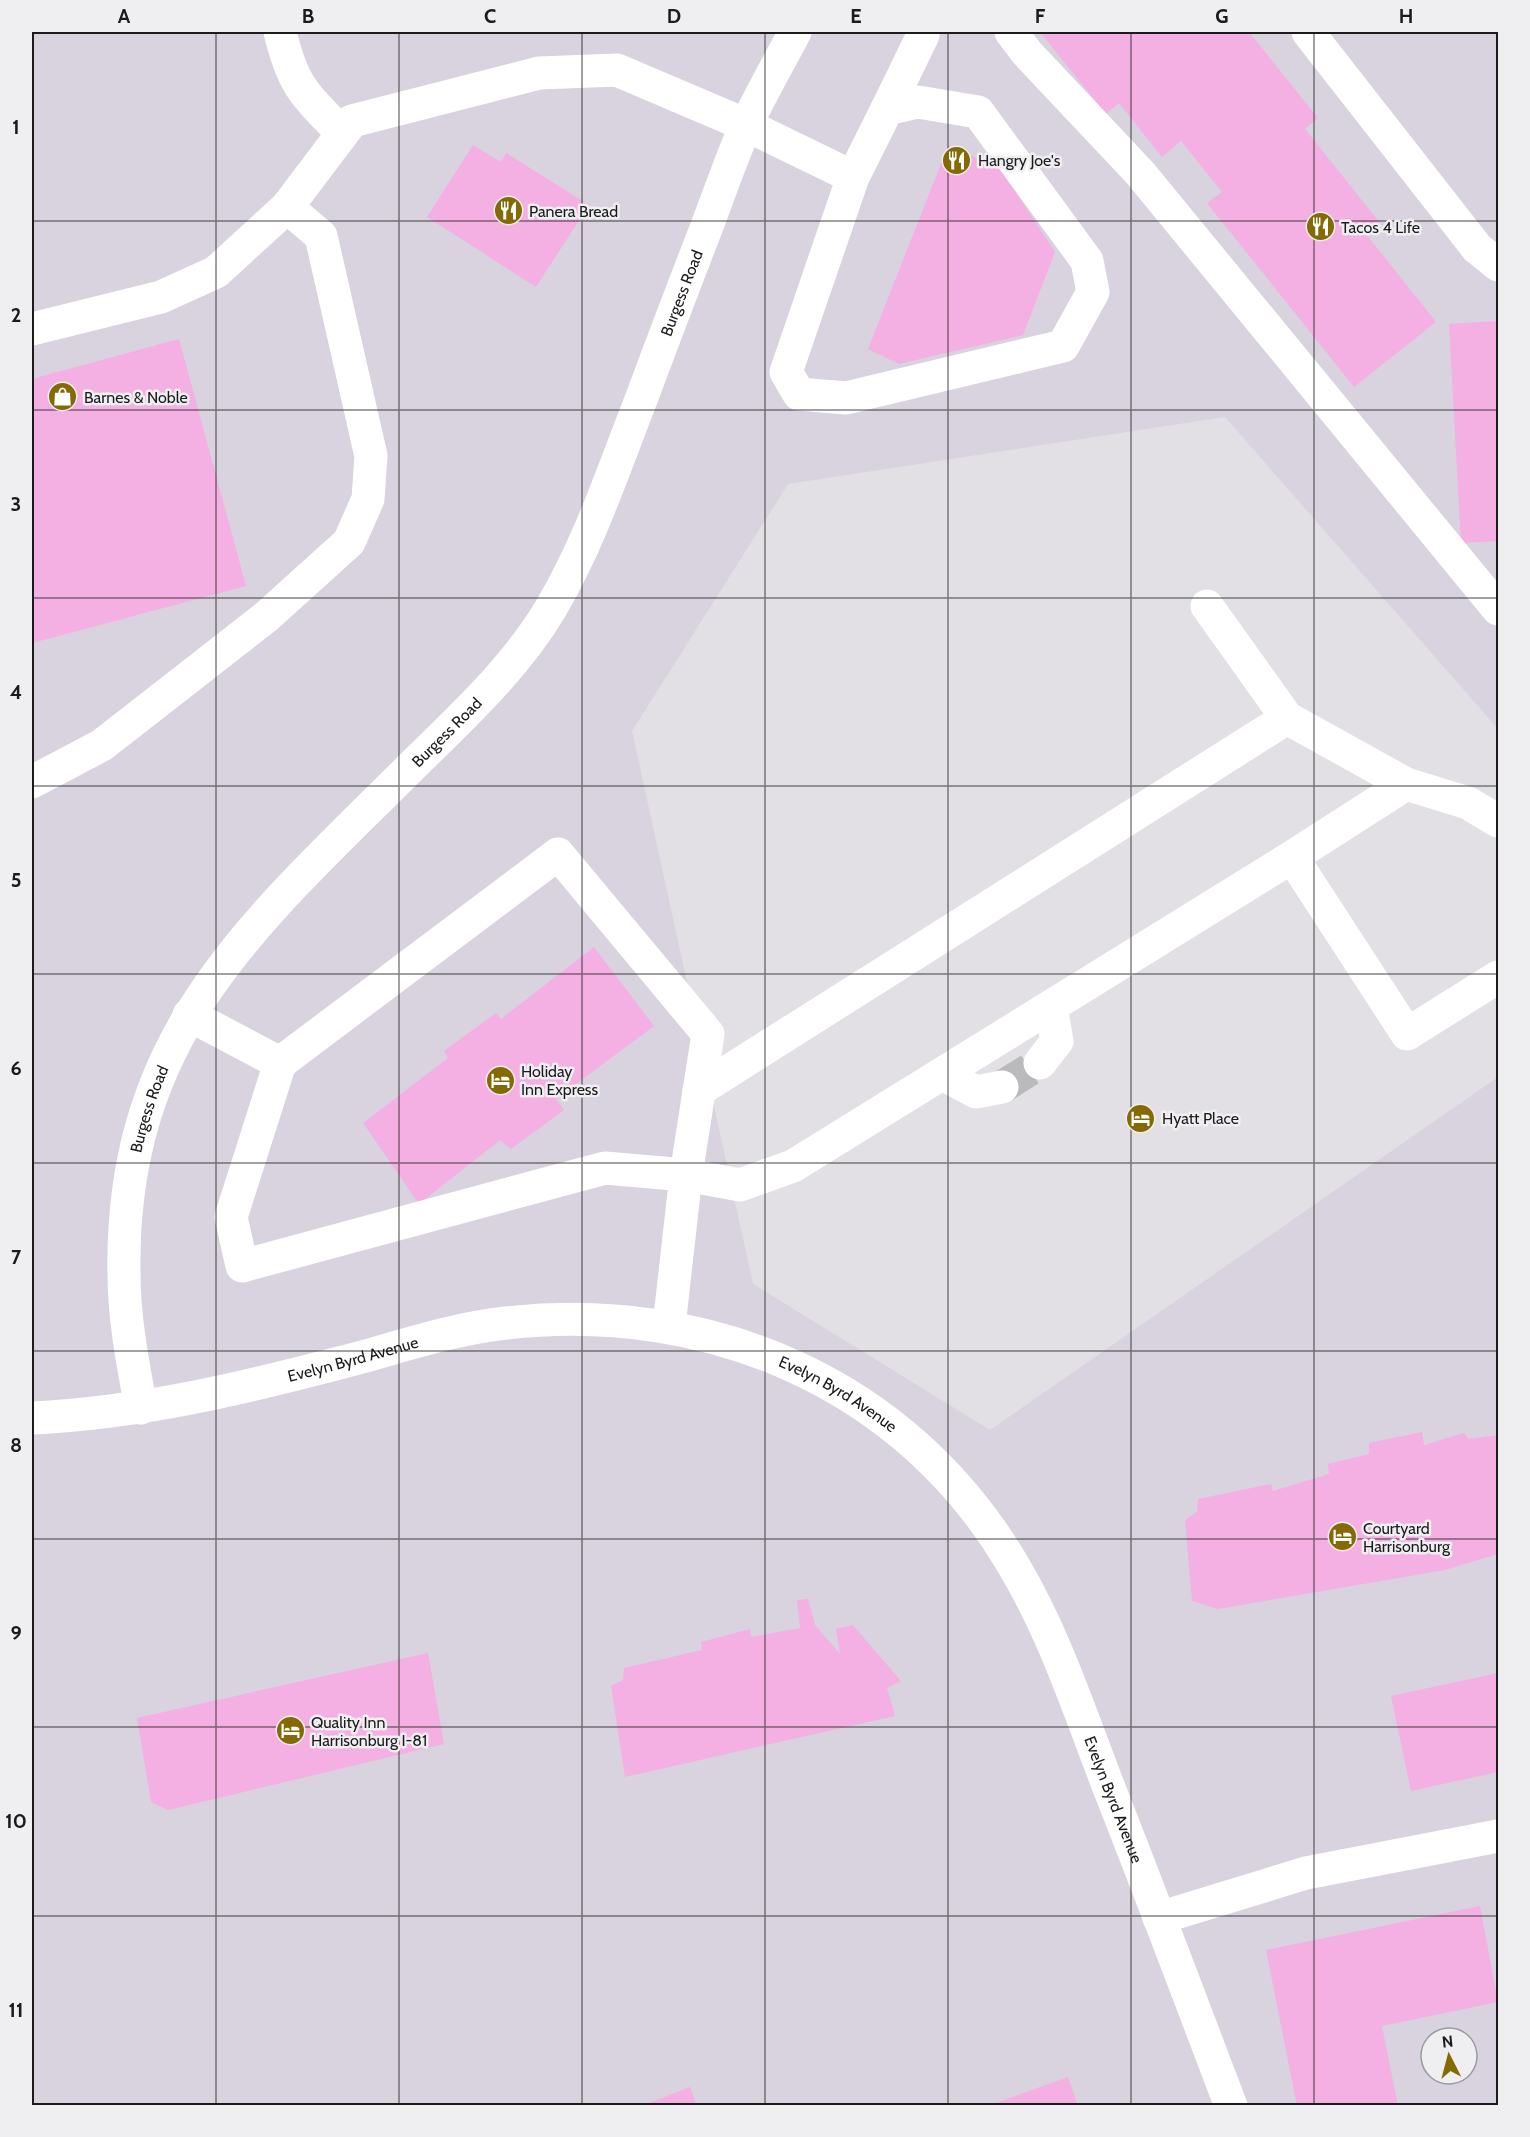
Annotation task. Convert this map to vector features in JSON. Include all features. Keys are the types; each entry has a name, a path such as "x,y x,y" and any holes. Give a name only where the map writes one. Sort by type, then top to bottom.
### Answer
{"street":[{"path":"280,32 288,67 301,92 342,134"},
{"name":"Burgess Road","path":"141,1408 129,1339 124,1275 126,1211 137,1141 163,1065 189,1015 221,966 244,938 286,891 484,693 516,658 551,608 592,527 746,125 795,32"},
{"path":"1011,32 1027,53 1140,173 1498,609"},
{"path":"1308,32 1478,248 1498,265"},
{"path":"887,109 918,102 978,112 1087,261 1093,292 1063,346 846,398 799,394 786,372 853,177 923,35"},
{"path":"32,330 161,297 216,272 287,207 352,121 539,73 617,70 746,125 853,177"},
{"path":"32,782 102,745 266,617 350,542 368,500 371,456 321,236 287,207"},
{"path":"1207,606 1287,718 1406,784 1468,803 1498,821"},
{"path":"699,1090 1287,718"},
{"path":"669,1326 686,1175 708,1034 558,854 280,1063 231,1217 242,1266 605,1168 686,1175 740,1185 793,1166 1406,784"},
{"path":"1292,857 1407,1035 1498,977"},
{"path":"1040,1064 1057,1041 1051,1007"},
{"path":"189,1015 280,1063"},
{"path":"942,1074 976,1092 1002,1087"},
{"name":"Evelyn Byrd Avenue","path":"32,1418 141,1408 206,1397 497,1324 594,1318 669,1326 747,1347 818,1378 894,1428 933,1462 968,1500 1013,1564 1043,1622 1160,1918 1231,2106"},
{"path":"1160,1918 1306,1873 1498,1836"}],"shaded area":[{"path":"32,32 1498,32 1498,729 1225,417 788,484 632,731 753,1284 990,1430 1498,1077 1498,2105 32,2106"}],"building":[{"path":"1040,32 1249,32 1318,118 1305,129 1380,223 1366,234 1436,322 1354,387 1207,203 1222,192 1181,141 1162,157 1119,103 1106,114"},
{"name":"Panera Bread","path":"473,145 501,162 506,153 589,205 536,287 427,217"},
{"path":"948,146 1000,168 1055,252 1023,335 899,364 868,349"},
{"path":"1498,321 1498,541 1461,543 1449,324"},
{"path":"179,339 246,586 32,643 32,379"},
{"name":"Holiday Inn Express","path":"594,947 654,1026 556,1099 564,1110 511,1149 500,1140 419,1204 363,1123 448,1058 444,1051 496,1013 501,1019"},
{"name":"Courtyard Harrisonburg","path":"1422,1432 1424,1445 1464,1433 1469,1439 1498,1435 1498,1554 1445,1570 1218,1609 1192,1601 1185,1520 1197,1512 1198,1499 1271,1484 1273,1491 1329,1474 1328,1464 1369,1454 1369,1443"},
{"path":"808,1599 815,1625 840,1654 836,1629 853,1625 901,1681 887,1688 895,1716 625,1777 611,1686 623,1680 624,1668 702,1650 701,1642 750,1629 751,1637 800,1628 797,1600"},
{"name":"Quality Inn Harrisonburg I-81","path":"428,1653 444,1744 168,1810 151,1802 137,1718"},
{"path":"1498,1673 1498,1772 1411,1791 1391,1696"},
{"path":"1480,1906 1498,2002 1382,2026 1398,2106 1297,2106 1266,1950"},
{"path":"1068,2077 1078,2106 997,2106 996,2103"},
{"path":"690,2087 697,2106 644,2106 644,2105"}],"tunnel":[{"path":"1002,1087 1040,1063"}],"place":[{"name":"Hangry Joe's","path":"957,160"},
{"name":"Panera Bread","path":"508,211"},
{"name":"Tacos 4 Life","path":"1320,227"},
{"name":"Barnes & Noble","path":"63,397"},
{"name":"Holiday Inn Express","path":"500,1080"},
{"name":"Hyatt Place","path":"1141,1118"},
{"name":"Courtyard Harrisonburg","path":"1342,1537"},
{"name":"Quality Inn Harrisonburg I-81","path":"290,1731"}]}
